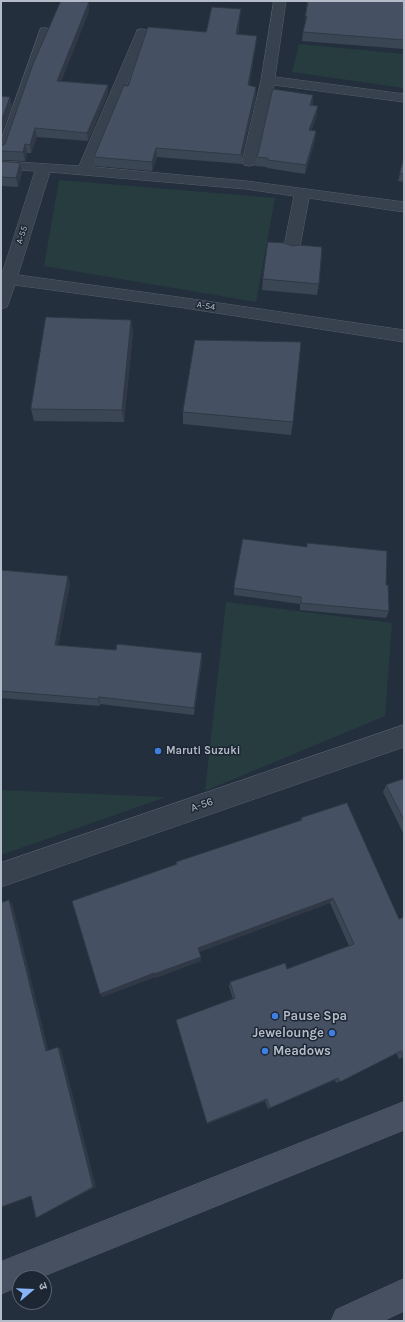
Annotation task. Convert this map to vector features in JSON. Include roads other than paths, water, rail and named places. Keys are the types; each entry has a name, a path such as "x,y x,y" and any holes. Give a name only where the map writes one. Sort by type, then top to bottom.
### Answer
{"street":[{"path":"249,162 268,80 280,1"},
{"path":"84,171 142,33"},
{"path":"268,80 404,98"},
{"path":"1,165 44,167 246,185 404,207"},
{"name":"A-55","path":"1,303 44,167"},
{"path":"291,251 302,193"},
{"name":"A-54","path":"8,279 186,303 404,336"},
{"name":"A-56","path":"1,875 404,736"},
{"path":"1,1278 404,1116"},
{"path":"346,1321 404,1295"}],"lane":[{"path":"1,152 44,30"}],"place":[{"name":"Maruti Suzuki","path":"158,751"},
{"name":"Pause Spa","path":"275,1016"},
{"name":"Jewelounge","path":"332,1033"},
{"name":"Meadows","path":"265,1051"}]}
